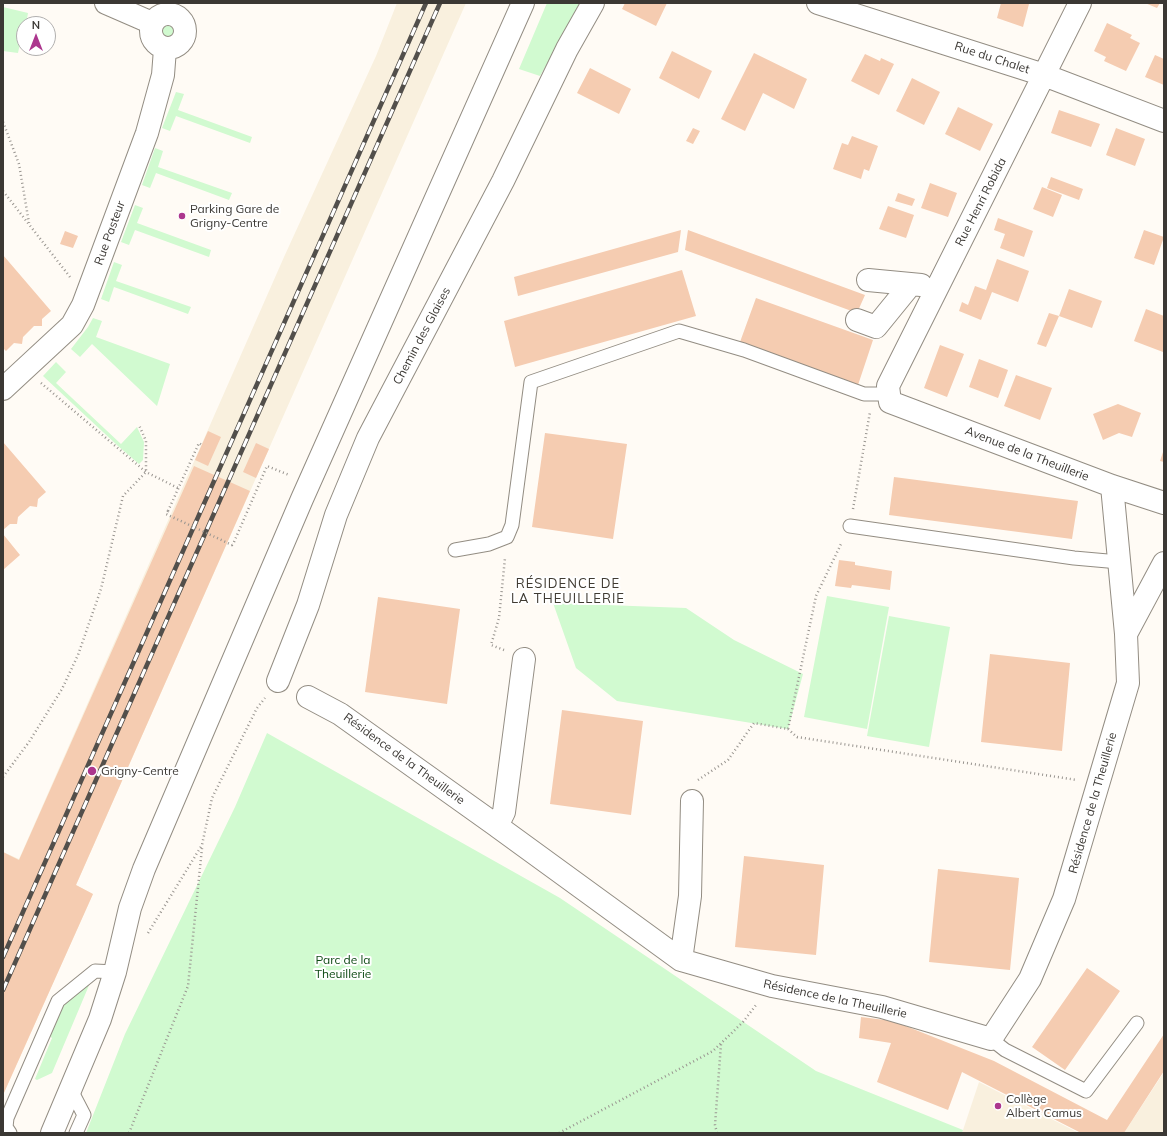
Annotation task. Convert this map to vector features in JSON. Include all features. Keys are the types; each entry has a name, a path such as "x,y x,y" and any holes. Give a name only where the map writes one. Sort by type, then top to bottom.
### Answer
{"street":[{"path":"106,3 152,23"},
{"path":"52,1133 100,1019 115,972 130,908 144,869 302,498 523,3"},
{"name":"Chemin des Glaises","path":"278,681 308,605 336,515 368,438 503,181 567,49 593,3"},
{"name":"Rue du Chalet","path":"818,3 1044,75 1164,121"},
{"name":"Rue Henri Robida","path":"890,398 888,386 1080,3"},
{"path":"183,11 185,28 184,39 176,47 165,49 155,44 150,34 152,23 165,14 175,15 183,11"},
{"name":"Rue Pasteur","path":"3,389 72,325 86,298 147,133 163,75 165,49"},
{"path":"868,280 938,286"},
{"path":"857,320 876,327 911,284"},
{"name":"Avenue de la Theuillerie","path":"890,398 1112,486 1164,503"},
{"name":"Résidence de la Theuillerie","path":"308,697 340,714 681,960 772,986 882,1007 991,1039 1030,979 1064,899 1128,683 1126,634 1112,486"},
{"path":"1126,634 1164,563"},
{"path":"497,826 504,812 524,659"},
{"path":"681,960 690,896 692,801"}],"lane":[{"path":"455,550 489,544 506,537 512,525 531,382 679,330 744,350 864,394 890,398"},
{"path":"850,526 1066,557 1119,562"},
{"path":"10,1133 6,1127 7,1118 58,1001 95,971 115,972"},
{"path":"991,1039 1005,1050 1086,1091 1137,1023"},
{"path":"71,1090 84,1114 76,1133"}],"path":[{"path":"3,122 19,164 30,226"},
{"path":"3,191 86,298"},
{"path":"26,369 146,472 178,488"},
{"path":"788,729 816,596 850,526 870,412"},
{"path":"3,777 29,742 62,689 78,655 101,589 123,496 146,472 146,441 139,425"},
{"path":"202,444 199,443 166,514 232,545 267,466"},
{"path":"263,464 289,476"},
{"path":"506,537 499,618 491,645 524,659"},
{"path":"129,1133 188,986 202,845 212,798 257,708 278,681"},
{"path":"692,801 691,785 728,760 754,724 788,729 797,737 1098,783"},
{"path":"146,937 202,845"},
{"path":"559,1133 713,1051 743,1022 772,986"},
{"path":"717,1133 716,1125 721,1043"}],"shaded area":[{"path":"397,3 466,3 76,885 93,894 3,1095 3,852 19,859 284,257 376,56"},
{"path":"1164,1072 1164,1133 1124,1133"},
{"name":"Collège Albert Camus","path":"979,1082 1079,1133 962,1133"}],"green space":[{"path":"547,3 581,3 540,76 519,69"},
{"path":"3,7 28,13 27,16 16,16 16,53 3,51"},
{"path":"169,19 174,20 180,26 180,36 174,42 169,43 164,42 158,36 157,31 158,26 164,20"},
{"path":"176,92 184,94 178,110 252,137 250,143 176,116 170,131 162,128"},
{"path":"155,148 163,151 158,167 232,193 229,200 156,173 150,188 142,185"},
{"path":"135,205 143,208 137,223 211,250 209,257 135,230 129,245 121,242"},
{"path":"114,262 122,265 116,281 191,307 188,314 114,287 109,302 101,299"},
{"path":"93,318 102,321 96,337 170,364 157,406 92,344 80,357 71,349"},
{"path":"56,362 66,372 56,383 121,444 137,427 144,442 143,460 139,464 43,376"},
{"path":"827,596 889,607 867,729 804,717"},
{"path":"553,603 686,608 734,640 803,674 788,729 617,701 576,668"},
{"path":"889,616 950,627 929,747 867,736"},
{"name":"Parc de la Theuillerie","path":"267,733 560,898 816,1071 963,1130 962,1133 86,1133 125,1034 235,807"},
{"path":"90,983 52,1073 37,1080 35,1079 52,1038 47,1034 59,1007"}],"building":[{"path":"625,3 667,3 656,26 622,9"},
{"path":"1001,3 1029,4 1023,27 997,18"},
{"path":"1145,3 1160,3 1157,8"},
{"path":"1107,23 1132,35 1130,38 1140,43 1126,71 1104,61 1106,57 1094,51"},
{"path":"672,51 712,71 699,99 659,78"},
{"path":"754,53 807,79 794,109 763,93 745,131 721,119"},
{"path":"865,54 880,61 881,58 894,64 879,95 851,81"},
{"path":"1155,55 1164,59 1164,85 1145,77"},
{"path":"590,68 631,89 619,114 577,93"},
{"path":"912,78 940,92 924,125 896,111"},
{"path":"958,107 993,124 980,151 945,134"},
{"path":"1059,110 1100,124 1091,147 1051,133"},
{"path":"693,128 700,131 693,144 686,141"},
{"path":"1116,128 1145,139 1135,166 1106,155"},
{"path":"852,136 878,146 869,171 864,169 861,179 833,169 842,143 848,145"},
{"path":"1051,177 1083,189 1079,200 1047,188"},
{"path":"930,183 957,193 948,217 921,208"},
{"path":"1042,187 1062,195 1053,217 1033,209"},
{"path":"898,193 915,199 912,206 895,201"},
{"path":"888,206 914,215 906,238 879,229"},
{"path":"998,218 1033,231 1024,257 1000,248 1005,234 994,230"},
{"path":"681,230 678,252 518,296 514,277"},
{"path":"688,230 865,295 857,313 685,250"},
{"path":"1144,230 1164,237 1154,265 1134,258"},
{"path":"65,231 78,236 73,248 60,244"},
{"path":"3,255 51,311 42,319 42,326 34,326 23,337 22,344 14,343 6,351 3,348"},
{"path":"997,259 1029,271 1018,302 992,292 981,320 959,311 962,302 968,305 975,286 986,290"},
{"path":"682,270 696,316 515,367 504,321"},
{"path":"1069,289 1102,301 1092,328 1059,316"},
{"path":"756,298 873,340 858,385 740,342"},
{"path":"1146,309 1164,316 1163,352 1134,341"},
{"path":"1049,313 1059,316 1046,347 1037,344"},
{"path":"940,345 964,354 947,397 924,388"},
{"path":"979,359 1008,370 998,398 969,387"},
{"path":"1016,375 1052,388 1040,420 1004,406"},
{"path":"1118,404 1141,413 1132,437 1119,433 1103,440 1093,414"},
{"path":"208,431 221,437 208,466 195,460"},
{"path":"545,433 627,444 613,539 532,527"},
{"path":"3,442 46,492 38,499 37,507 30,506 18,517 17,524 10,524 3,530"},
{"path":"256,443 269,449 256,478 243,472"},
{"path":"1164,449 1164,462 1160,461"},
{"path":"194,466 250,491 76,885 93,894 3,1095 3,852 19,860"},
{"path":"894,477 1078,501 1072,539 889,515"},
{"path":"3,534 20,555 3,570"},
{"path":"839,560 855,562 855,565 892,571 890,590 852,585 851,588 835,586"},
{"path":"378,597 460,609 447,704 365,692"},
{"path":"990,654 1070,663 1062,751 981,742"},
{"path":"562,710 643,721 631,815 550,804"},
{"path":"744,856 824,865 816,955 735,947"},
{"path":"938,869 1019,878 1010,970 929,962"},
{"path":"1087,968 1120,991 1065,1070 1032,1047"},
{"path":"861,1017 893,1021 994,1061 1107,1120 1164,1034 1164,1071 1124,1133 1081,1133 962,1072 948,1110 877,1082 891,1043 859,1038"}],"railway":[{"path":"3,957 426,3"},
{"path":"3,990 440,3"}],"place":[{"name":"Parking Gare de Grigny-Centre","path":"182,216"},
{"name":"Grigny-Centre","path":"92,771"},
{"name":"Collège Albert Camus","path":"998,1106"}],"district":[{"name":"RÉSIDENCE DE LA THEUILLERIE","path":"568,592"}]}
